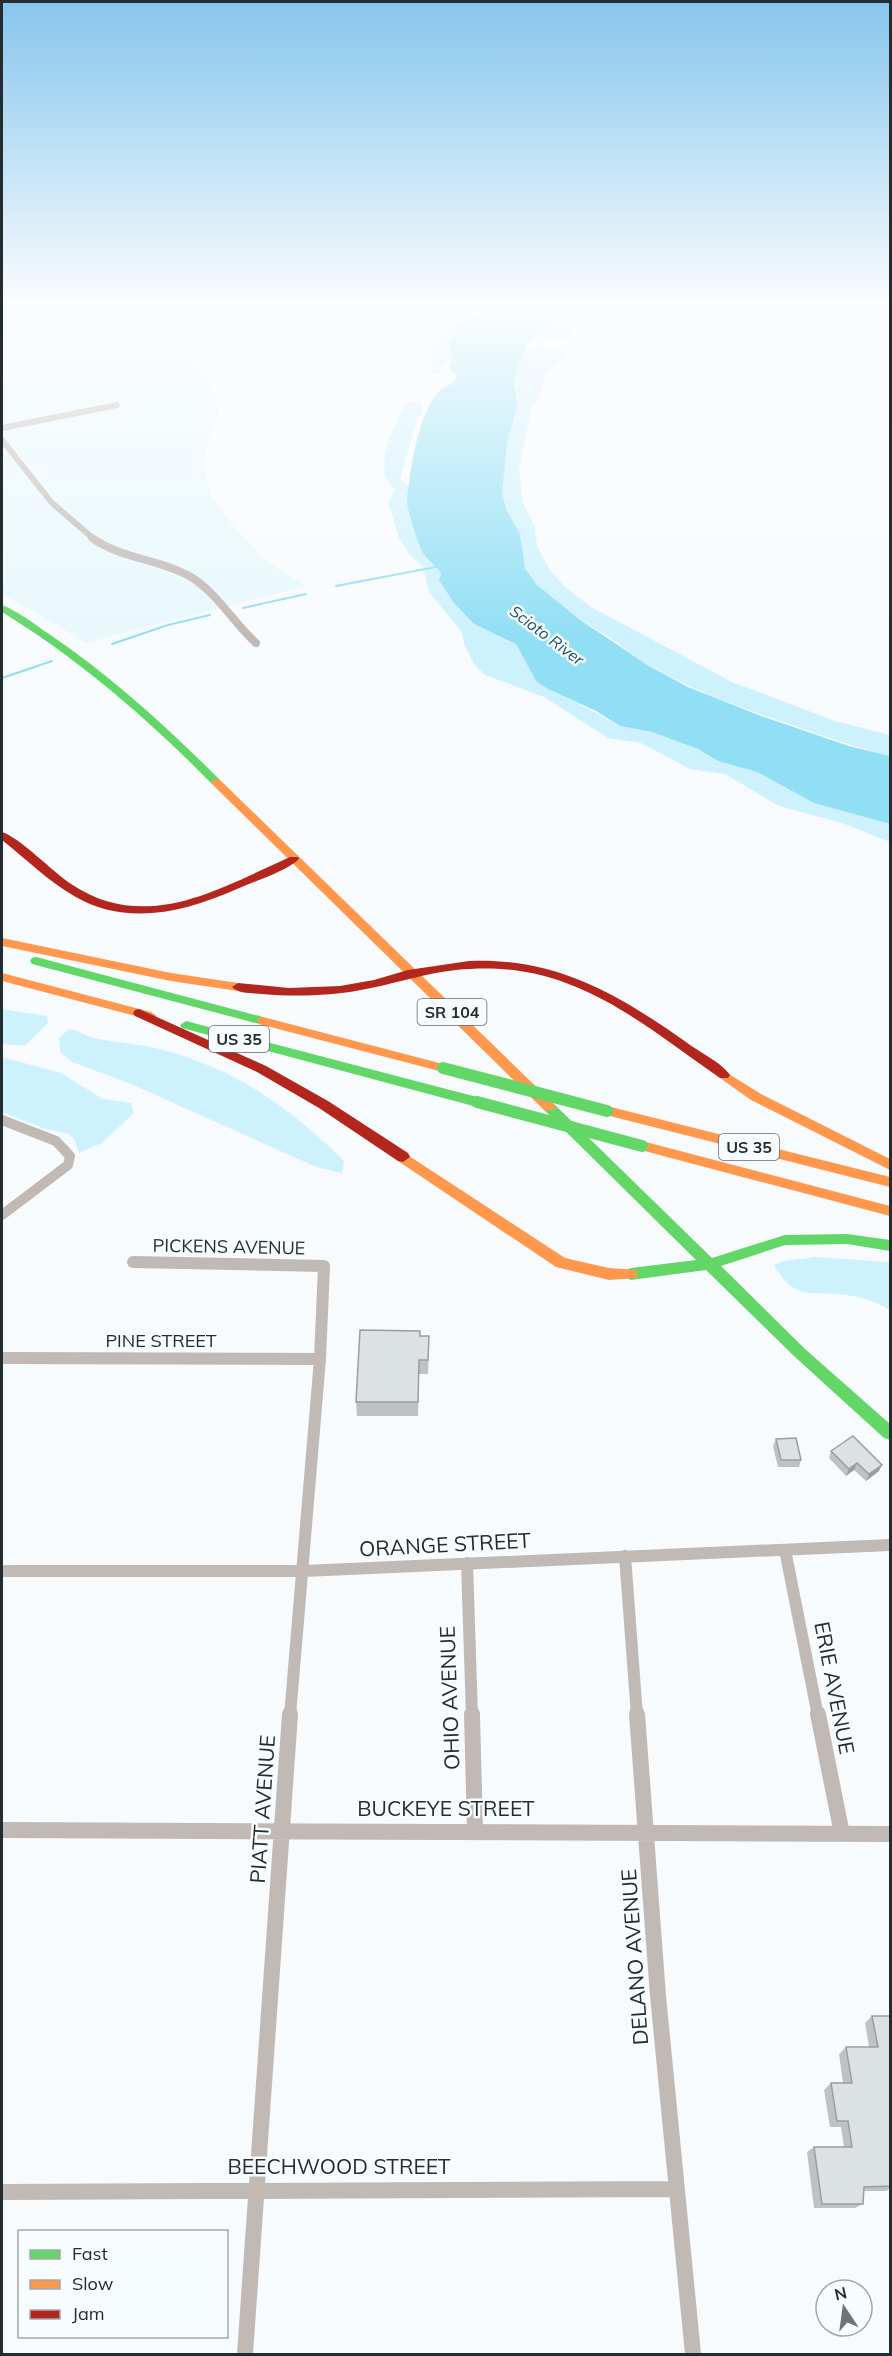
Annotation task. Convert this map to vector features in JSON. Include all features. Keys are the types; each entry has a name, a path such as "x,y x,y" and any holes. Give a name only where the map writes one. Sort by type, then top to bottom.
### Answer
{"main road":[{"name":"SR 104","path":"2,608 33,625 99,670 183,748 294,860 710,1264 849,1397 891,1433"},
{"path":"2,835 90,898 107,907 131,912 158,911 183,904 294,860"},
{"path":"2,942 171,977 256,990 315,993 373,984 412,973 474,965 526,967 580,983 634,1014 756,1097 891,1166"},
{"name":"US 35","path":"2,952 607,1111 891,1182"},
{"name":"US 35","path":"2,977 891,1211"},
{"path":"139,1012 162,1026 239,1057 288,1084 353,1123 561,1263 586,1270 641,1274 710,1264 785,1240 847,1239 891,1245"}],"street":[{"path":"2,428 47,419"},
{"path":"2,440 48,500 87,534 113,550 167,567 192,578 209,591 256,643"},
{"path":"2,1120 56,1141 70,1156 68,1165 2,1215"},
{"name":"PICKENS AVENUE","path":"133,1262 324,1266"},
{"name":"PIATT AVENUE","path":"246,2355 292,1690 304,1571 320,1359 324,1266"},
{"name":"PINE STREET","path":"2,1358 320,1359"},
{"name":"ORANGE STREET","path":"2,1571 304,1571 891,1545"},
{"name":"ERIE AVENUE","path":"785,1550 842,1834"},
{"name":"DELANO AVENUE","path":"625,1556 658,1996 693,2355"},
{"name":"OHIO AVENUE","path":"467,1563 475,1830"},
{"name":"BUCKEYE STREET","path":"2,1830 475,1830 891,1834"},
{"name":"BEECHWOOD STREET","path":"2,2192 256,2189 676,2189"}],"shaded area":[{"path":"2,419 217,419 208,443 204,465 210,494 231,523 264,559 306,586 85,643 48,619 2,594"},
{"path":"397,419 417,419 400,479 411,489 407,500 423,553 439,569 474,624 516,644 536,681 620,726 652,732 698,749 718,761 757,772 814,803 890,824 890,842 842,823 779,806 725,774 690,769 641,743 608,738 544,697 485,675 474,664 464,644 462,632 429,592 423,567 410,555 399,538 388,501 395,490 388,481 385,471 387,447"},
{"path":"514,419 529,419 519,470 523,503 535,527 537,546 550,570 564,586 591,607 732,682 835,721 890,735 890,756 751,711 671,677 641,660 554,600 527,570 523,562 520,535 506,510 502,473"},
{"path":"2,1009 47,1016 48,1023 25,1046 2,1044"},
{"path":"69,1029 90,1037 163,1050 190,1058 238,1079 283,1108 324,1142 344,1161 342,1173 316,1167 131,1084 72,1062 60,1052 59,1038"},
{"path":"2,1057 61,1073 103,1099 131,1103 134,1113 102,1143 79,1153 74,1139 69,1134 45,1129 2,1112"},
{"path":"815,1257 890,1262 890,1311 858,1297 805,1292 796,1289 781,1276 774,1265 784,1261"}],"water":[{"name":"Scioto River","path":"424,419 514,419 507,444 502,492 506,509 520,534 525,568 537,585 579,619 649,666 688,687 761,716 849,746 890,756 890,824 814,803 757,772 718,761 698,749 652,732 620,726 596,711 536,681 516,644 474,624 454,603 439,580 441,574 421,549 407,504 412,461"}],"building":[{"path":"360,1330 420,1331 420,1336 429,1336 428,1360 419,1360 418,1402 356,1402"},
{"path":"853,1436 882,1465 869,1474 857,1463 849,1469 831,1451"},
{"path":"796,1438 801,1460 781,1460 776,1439"},
{"path":"872,2016 891,2016 891,2186 864,2187 863,2204 822,2204 814,2147 852,2147 848,2121 837,2121 831,2083 852,2083 846,2047 878,2047"}],"waterway":[{"path":"336,586 441,566"},
{"path":"243,608 306,594"},
{"path":"112,644 168,625 210,615"},
{"path":"2,678 52,661"}],"traffic: fast":[{"path":"2,608 88,666 167,733 216,782"},
{"path":"36,961 263,1021"},
{"path":"186,1025 477,1102"},
{"path":"443,1068 607,1111"},
{"path":"477,1102 642,1146"},
{"path":"549,1107 800,1353 890,1433"},
{"path":"631,1274 710,1264 785,1240 847,1239 890,1245"}],"traffic: slow":[{"path":"216,782 549,1107"},
{"path":"2,942 171,977 238,987"},
{"path":"2,977 151,1016"},
{"path":"263,1021 443,1068"},
{"path":"724,1075 756,1097 890,1165"},
{"path":"607,1111 890,1182"},
{"path":"642,1146 890,1211"},
{"path":"403,1157 561,1263 609,1274 631,1274"}],"traffic: jam":[{"path":"2,835 52,876 79,894 107,907 130,911 178,906 227,889 294,859"},
{"path":"238,987 289,992 323,991 379,983 408,974 455,966 498,964 526,967 553,974 605,996 630,1010 724,1075"},
{"path":"139,1013 262,1069 323,1104 403,1157"}]}
